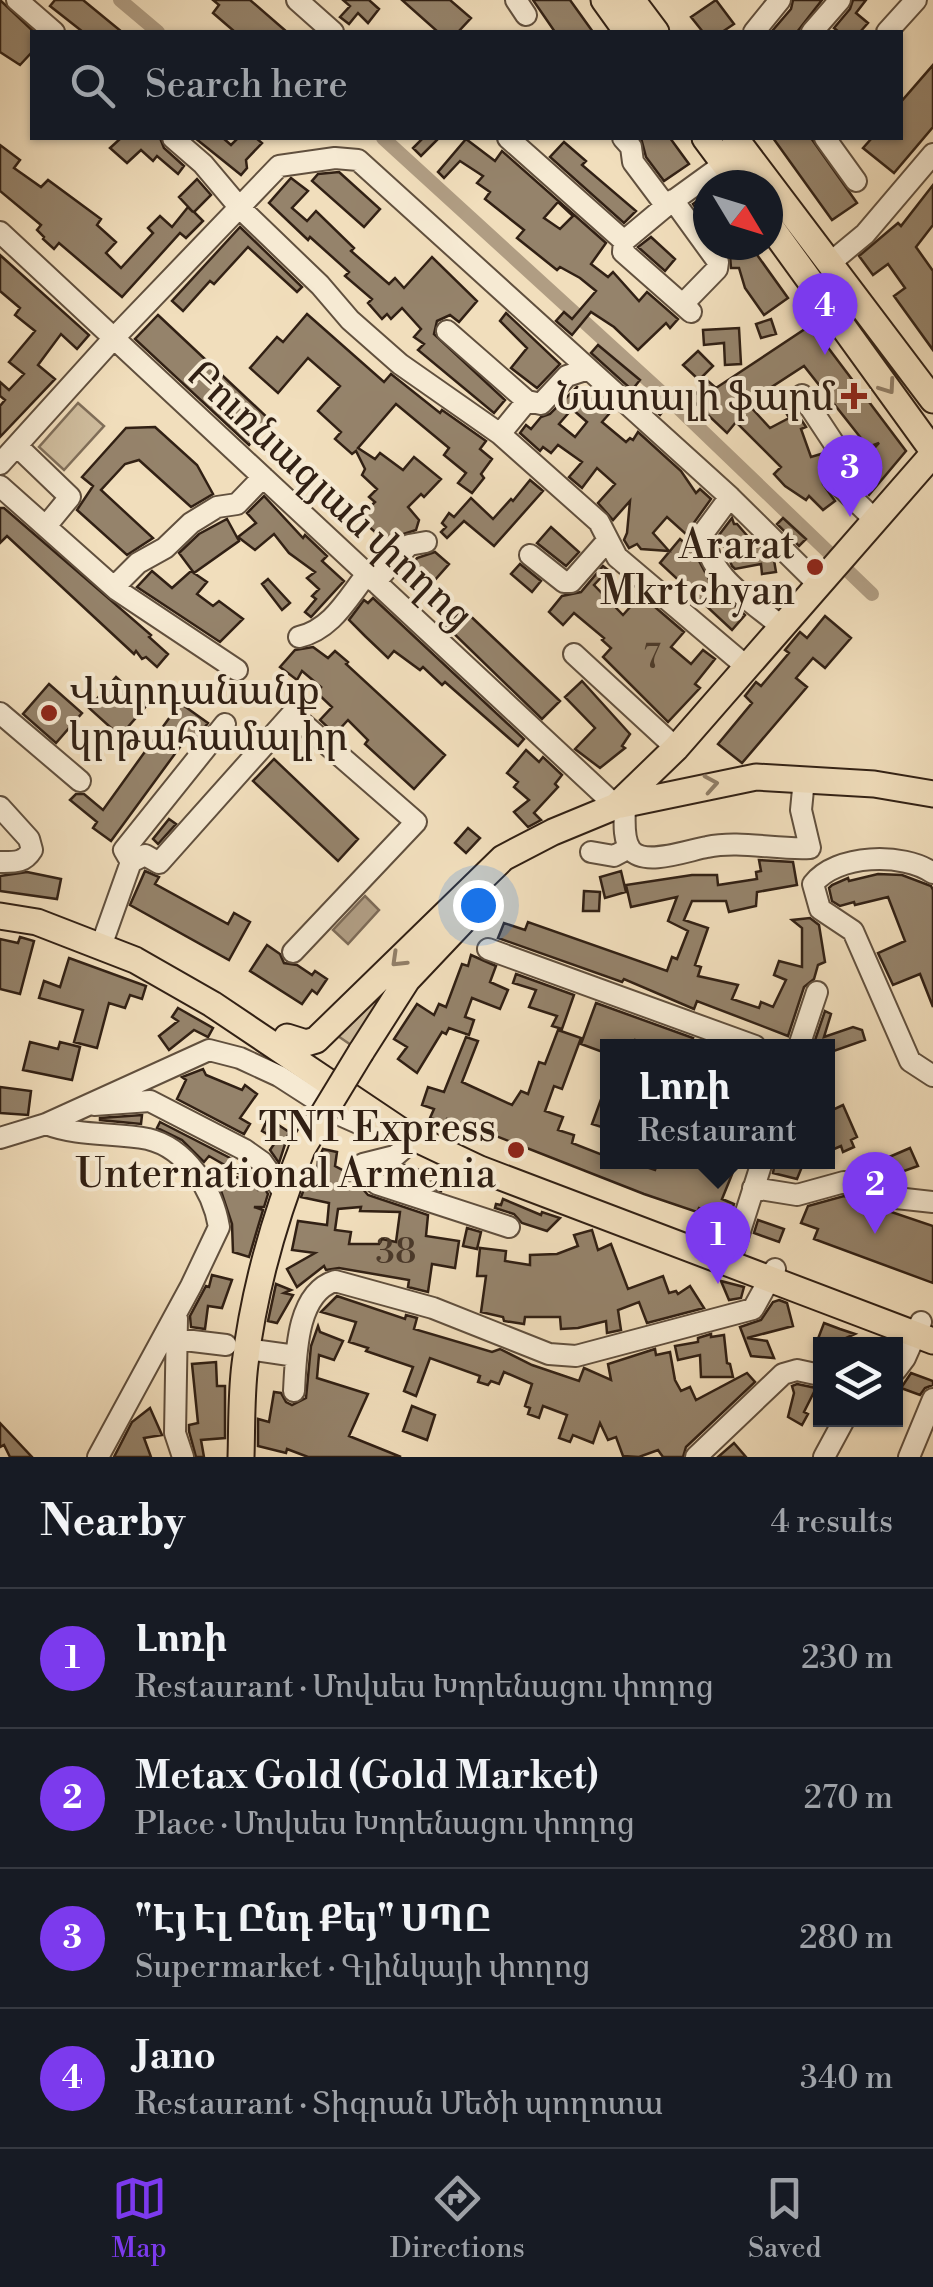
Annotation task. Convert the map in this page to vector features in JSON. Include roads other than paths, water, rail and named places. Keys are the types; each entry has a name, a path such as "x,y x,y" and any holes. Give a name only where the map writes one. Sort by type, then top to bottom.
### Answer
{"main road":[{"path":"604,0 626,30"},
{"path":"632,0 654,30"},
{"path":"706,140 729,170"},
{"path":"737,140 933,400"},
{"path":"620,805 676,748 933,452 783,245"},
{"path":"294,1056 306,1043 316,1040 504,858 553,832 620,805 754,778 874,784 933,794"},
{"path":"241,1457 237,1347 284,1193 302,1149 408,980 466,916 553,832"},
{"path":"0,908 45,915 153,958 404,1133 480,1169 926,1331"},
{"path":"0,916 37,922 135,960 294,1056 427,1129 486,1158 733,1253 772,1275"}],"street":[{"path":"17,0 52,30"},
{"path":"297,0 331,30"},
{"path":"756,30 780,0"},
{"path":"814,30 840,0"},
{"path":"889,30 916,0"},
{"path":"175,140 203,164 240,208 320,285 350,320 400,364 500,434 599,522 617,557 746,667"},
{"path":"510,140 624,241"},
{"path":"625,140 633,162 669,203 718,262 718,269 687,308 623,252 624,241 669,203 693,192"},
{"path":"826,140 856,181"},
{"path":"830,263 865,234 933,154"},
{"path":"0,464 279,166 335,158 358,160 822,581"},
{"name":"Բուռնազյան փողոց","path":"0,232 620,805"},
{"path":"447,331 527,401 541,404 567,376 588,369"},
{"path":"802,395 835,445 836,482 876,520"},
{"path":"500,434 527,401"},
{"path":"18,447 70,497 46,526"},
{"path":"116,589 138,563 165,548 191,523 217,508 237,504 263,477"},
{"path":"0,486 116,589 237,670"},
{"path":"730,497 704,532 709,556 721,575 782,627"},
{"path":"530,554 564,582 571,582 608,540"},
{"path":"299,637 330,622 408,545 426,542"},
{"path":"574,654 676,748"},
{"path":"0,712 80,781"},
{"path":"130,862 145,855 159,863 292,714 416,822 293,952"},
{"path":"105,936 130,862 124,850 224,724"},
{"path":"620,805 628,848 636,854 658,857 710,846 810,848 801,810 804,779"},
{"path":"0,807 29,839 32,850 27,858 0,862"},
{"path":"591,852 614,856 628,848"},
{"path":"933,873 902,860 864,861 822,872 813,884 820,909 853,931 910,1060 933,1076"},
{"path":"488,949 736,1039"},
{"path":"801,1039 817,992"},
{"path":"6,1133 46,1124 209,1050 240,1058 294,1056"},
{"path":"87,1105 150,1101 254,1156 284,1193"},
{"path":"46,1124 79,1134 152,1140 182,1158 206,1184 219,1226 98,1457"},
{"path":"404,1133 402,1150 363,1164 369,1178 411,1196 508,1227"},
{"path":"733,1253 760,1169"},
{"path":"754,1188 797,1195 844,1182 887,1197 933,1202"},
{"path":"294,1391 296,1356 311,1296 324,1284 336,1281 433,1308 549,1354 576,1356 753,1309 772,1275"},
{"path":"177,1311 174,1432 183,1457"},
{"path":"903,1361 926,1331"},
{"path":"176,1340 296,1356"},
{"path":"696,1457 783,1374 790,1370 813,1374"},
{"path":"912,1456 933,1400"},
{"path":"824,1457 840,1427"}],"waterway":[{"path":"120,0 156,30"},
{"path":"385,140 672,402 872,594"}],"place":[{"name":"Jano","path":"825,355"},
{"name":"Նատալի ֆարմ","path":"854,396"},
{"name":"\"Էյ Էլ Ընդ Քեյ\" ՍՊԸ","path":"850,517"},
{"name":"Ararat Mkrtchyan","path":"815,567"},
{"name":"Վարդանանք կրթահամալիր","path":"49,713"},
{"name":"TNT Express Unternational Armenia","path":"516,1150"},
{"name":"Metax Gold (Gold Market)","path":"875,1234"},
{"name":"Լոռի","path":"718,1284"}]}
